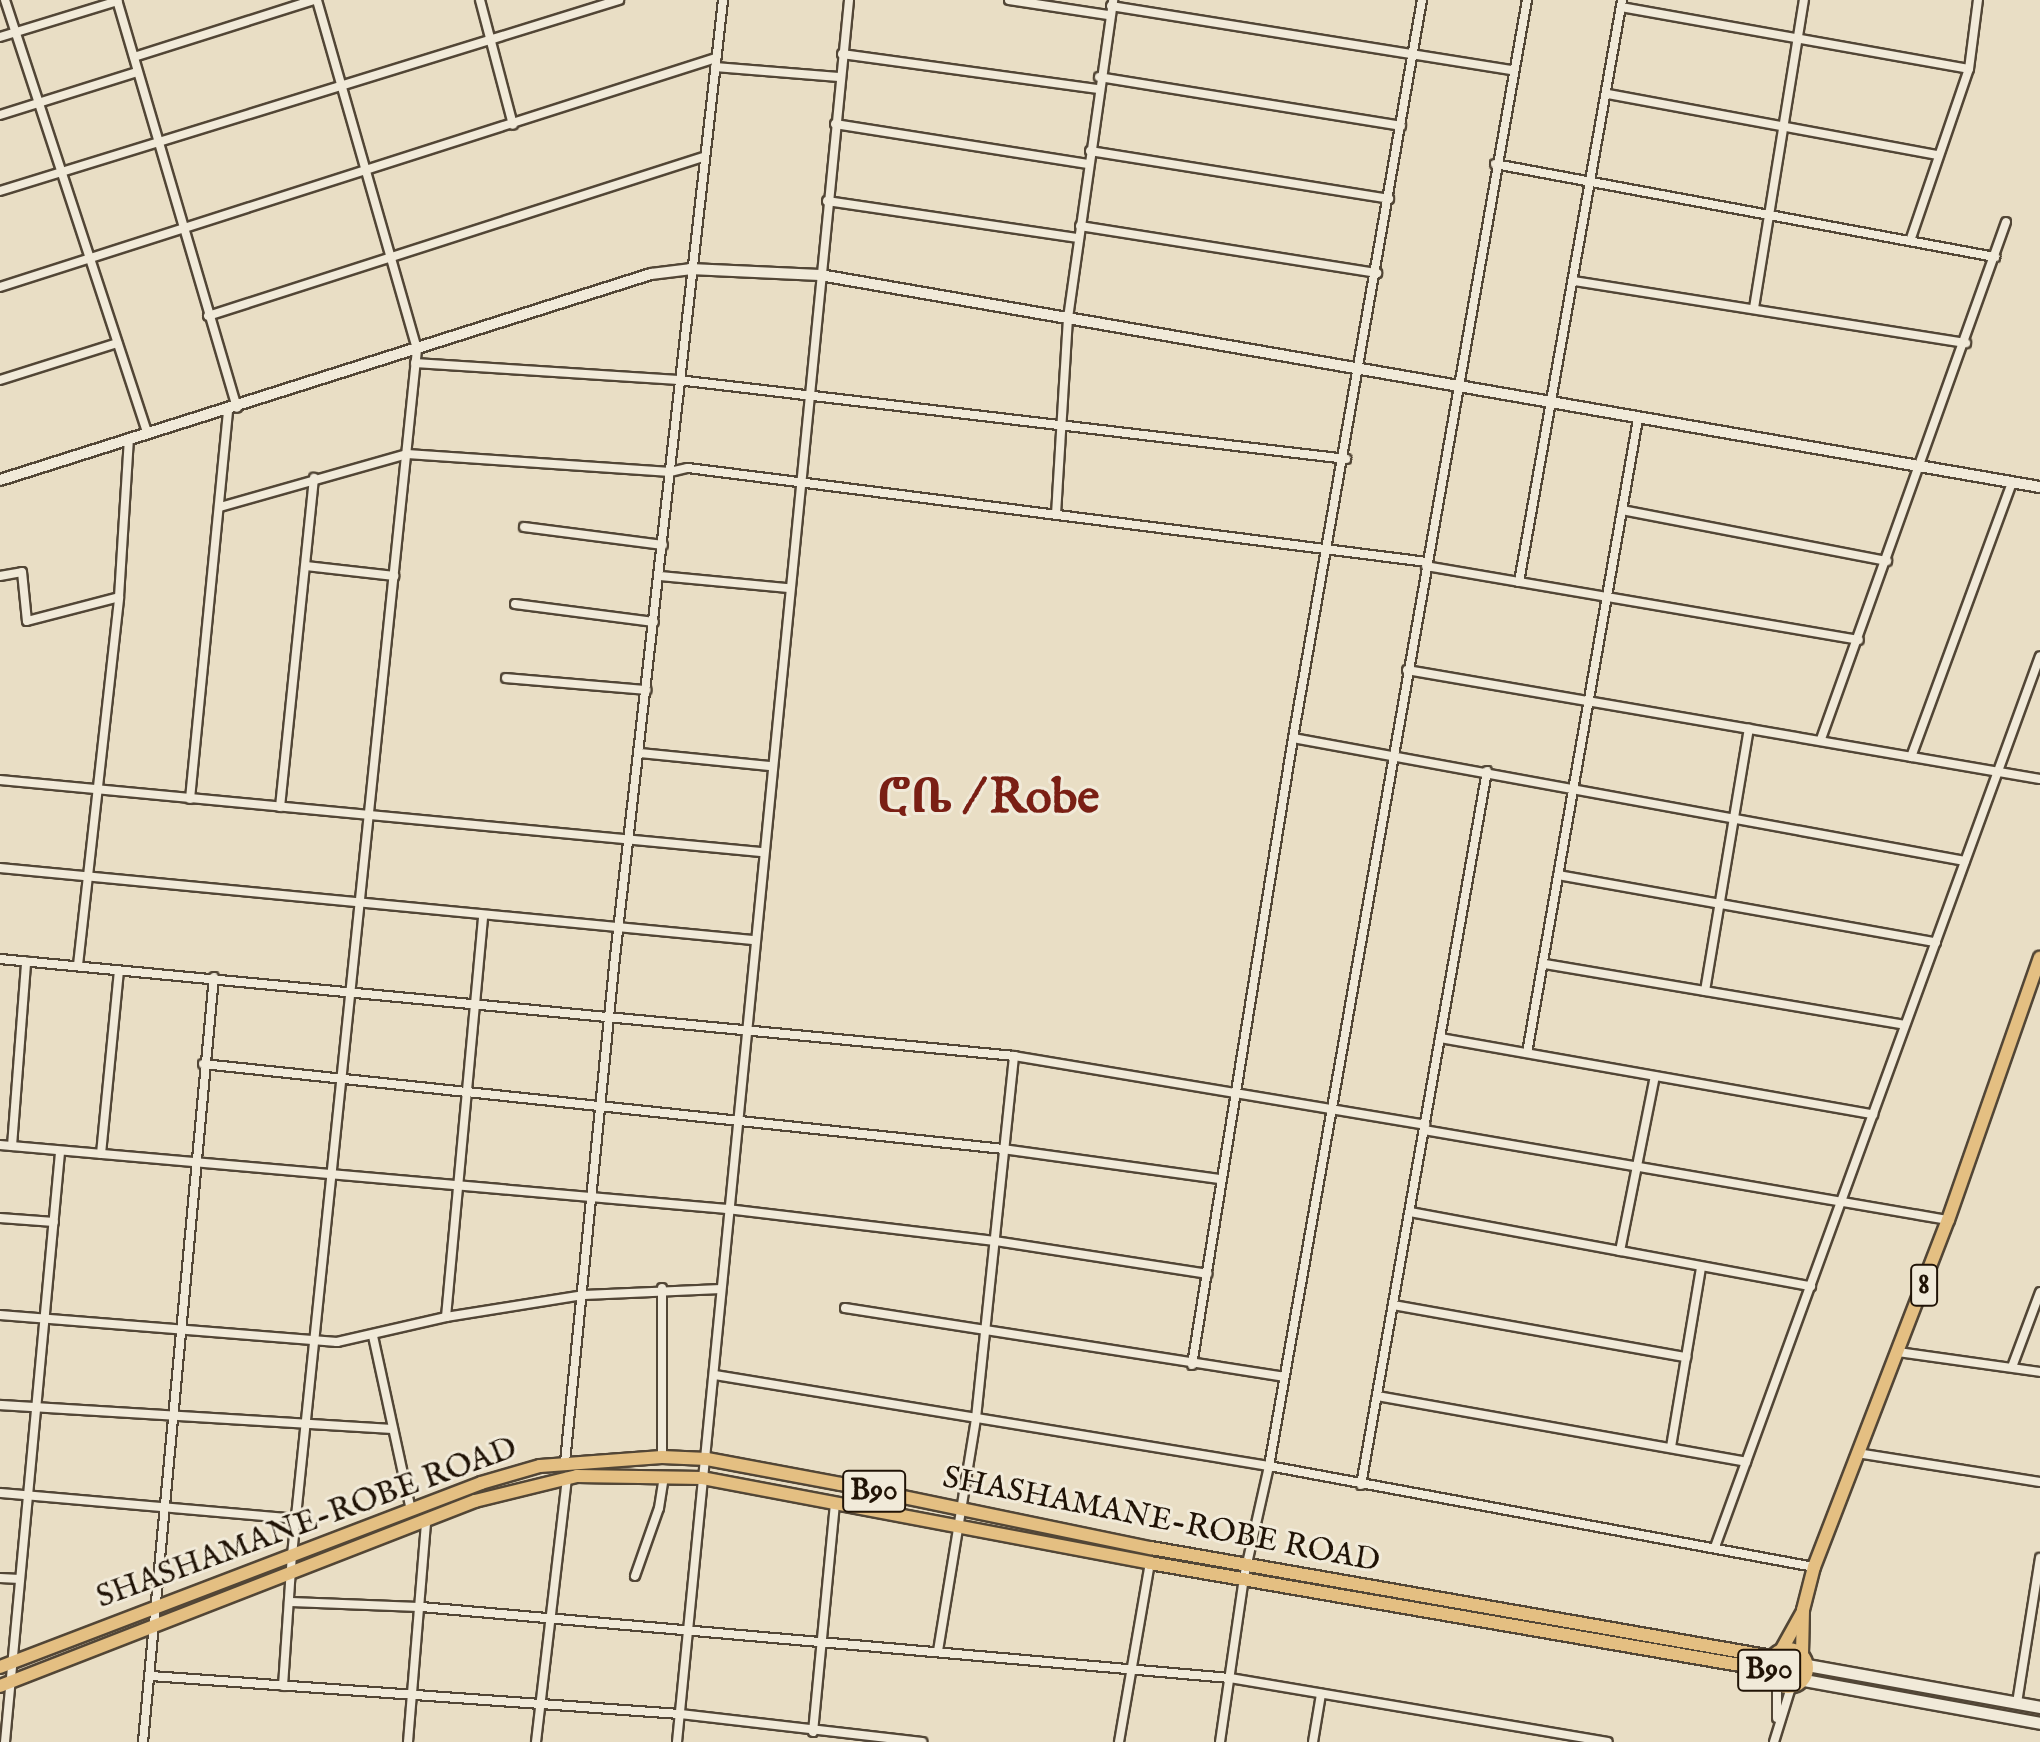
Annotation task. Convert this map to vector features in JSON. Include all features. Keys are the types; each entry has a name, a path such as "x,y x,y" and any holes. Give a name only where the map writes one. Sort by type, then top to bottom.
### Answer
{"main road":[{"name":"8","path":"1775,1659 1803,1610 1814,1567 1948,1220 2040,958"},
{"name":"SHASHAMANE-ROBE ROAD","path":"6,1665 481,1483 565,1462 662,1457 707,1459 1246,1570 1775,1659 1805,1660"},
{"name":"SHASHAMANE-ROBE ROAD","path":"5,1685 515,1488 567,1477 664,1475 702,1478 1150,1563 1246,1570"},
{"name":"8","path":"1803,1610 1805,1660"},
{"name":"B90","path":"1775,1659 1777,1683 1791,1687 1804,1680 1805,1660"},
{"path":"1805,1660 2040,1707"},
{"path":"1804,1680 2040,1723"}],"street":[{"path":"5,0 147,433"},
{"path":"0,37 118,0 233,409 190,799"},
{"path":"134,57 316,0 417,349 366,816 317,1339 292,1555 283,1686"},
{"path":"480,0 513,125"},
{"path":"0,191 619,0"},
{"path":"565,1462 618,930 660,576 690,269 723,0"},
{"path":"677,1742 715,1375 727,1209 761,852 849,0"},
{"path":"1009,0 1110,7 1511,70"},
{"path":"1192,1365 1219,1179 1293,738 1325,550 1346,459 1422,0"},
{"path":"1220,1742 1246,1570 1269,1466 1459,385 1511,70 1527,0"},
{"path":"1754,308 1804,0"},
{"path":"1910,241 1936,155 1969,69 1978,0"},
{"path":"1519,582 1622,4 1969,69"},
{"path":"1056,514 1068,318 1110,7"},
{"path":"842,54 1097,89"},
{"path":"0,287 715,62 839,77"},
{"path":"0,115 137,72"},
{"path":"1099,77 1401,126"},
{"path":"1608,94 1936,155"},
{"path":"835,124 1088,164"},
{"path":"1090,151 1389,199"},
{"path":"208,316 703,157"},
{"path":"1495,164 1995,257"},
{"path":"827,201 1078,238"},
{"path":"1821,739 1966,343 2006,222"},
{"path":"1080,226 1377,273"},
{"path":"0,480 129,438 233,409 651,274 690,269 820,275 2040,487"},
{"path":"1574,281 1966,343"},
{"path":"0,380 117,343"},
{"path":"415,363 678,380 1346,459"},
{"path":"1527,1053 1638,419"},
{"path":"78,965 119,597 129,438"},
{"path":"220,507 407,454 670,472 688,468 799,480 1426,564 1859,640"},
{"path":"280,807 314,478"},
{"path":"1911,757 2012,482"},
{"path":"1622,510 1887,561"},
{"path":"524,527 663,545"},
{"path":"306,566 394,576"},
{"path":"0,576 22,572 27,621 119,597"},
{"path":"660,576 788,588"},
{"path":"515,604 654,622"},
{"path":"1715,1547 2040,656"},
{"path":"1407,670 2040,779"},
{"path":"506,678 646,690"},
{"path":"1705,991 1749,729"},
{"path":"1293,738 1734,815 1965,861"},
{"path":"639,753 770,766"},
{"path":"1361,1485 1487,771"},
{"path":"0,780 629,842 761,852"},
{"path":"0,868 618,930 753,940"},
{"path":"1558,875 1936,942"},
{"path":"446,1317 483,916"},
{"path":"0,959 350,990 1014,1056 1330,1109 1948,1220"},
{"path":"12,1146 26,962"},
{"path":"1545,964 1905,1025"},
{"path":"101,1154 119,971"},
{"path":"143,1742 157,1625 203,1064 214,977"},
{"path":"1440,1038 1873,1114"},
{"path":"938,1651 976,1418 1014,1056"},
{"path":"203,1064 1003,1149 1219,1179"},
{"path":"1620,1251 1655,1076"},
{"path":"0,1145 727,1209 995,1241 1207,1274"},
{"path":"5,1742 6,1665 29,1495 60,1152"},
{"path":"1410,1212 1811,1286"},
{"path":"0,1218 54,1222"},
{"path":"1671,1447 1701,1267"},
{"path":"0,1315 337,1342 446,1317 584,1295 662,1288 721,1289"},
{"path":"662,1288 662,1457"},
{"path":"2012,1367 2040,1292"},
{"path":"1393,1305 1686,1357"},
{"path":"845,1308 987,1328 1192,1365 1284,1377"},
{"path":"373,1336 411,1510"},
{"path":"1898,1352 2040,1372"},
{"path":"715,1375 1269,1466 1814,1567"},
{"path":"1377,1396 1746,1462"},
{"path":"0,1405 392,1429"},
{"path":"1857,1453 2040,1482"},
{"path":"635,1576 659,1508 664,1475"},
{"path":"536,1742 567,1477"},
{"path":"0,1493 297,1519"},
{"path":"813,1732 835,1504"},
{"path":"408,1742 426,1521"},
{"path":"2017,1703 2040,1558"},
{"path":"1119,1742 1150,1563"},
{"path":"0,1578 20,1579"},
{"path":"289,1602 421,1607 1230,1678 1608,1742"},
{"path":"151,1676 680,1714 813,1732 922,1742"},
{"path":"1777,1683 1777,1727"},
{"path":"1774,1742 1791,1687"},
{"path":"1313,1742 1321,1694"}],"district":[{"name":"ሮቤ / Robe","path":"988,800"}]}
